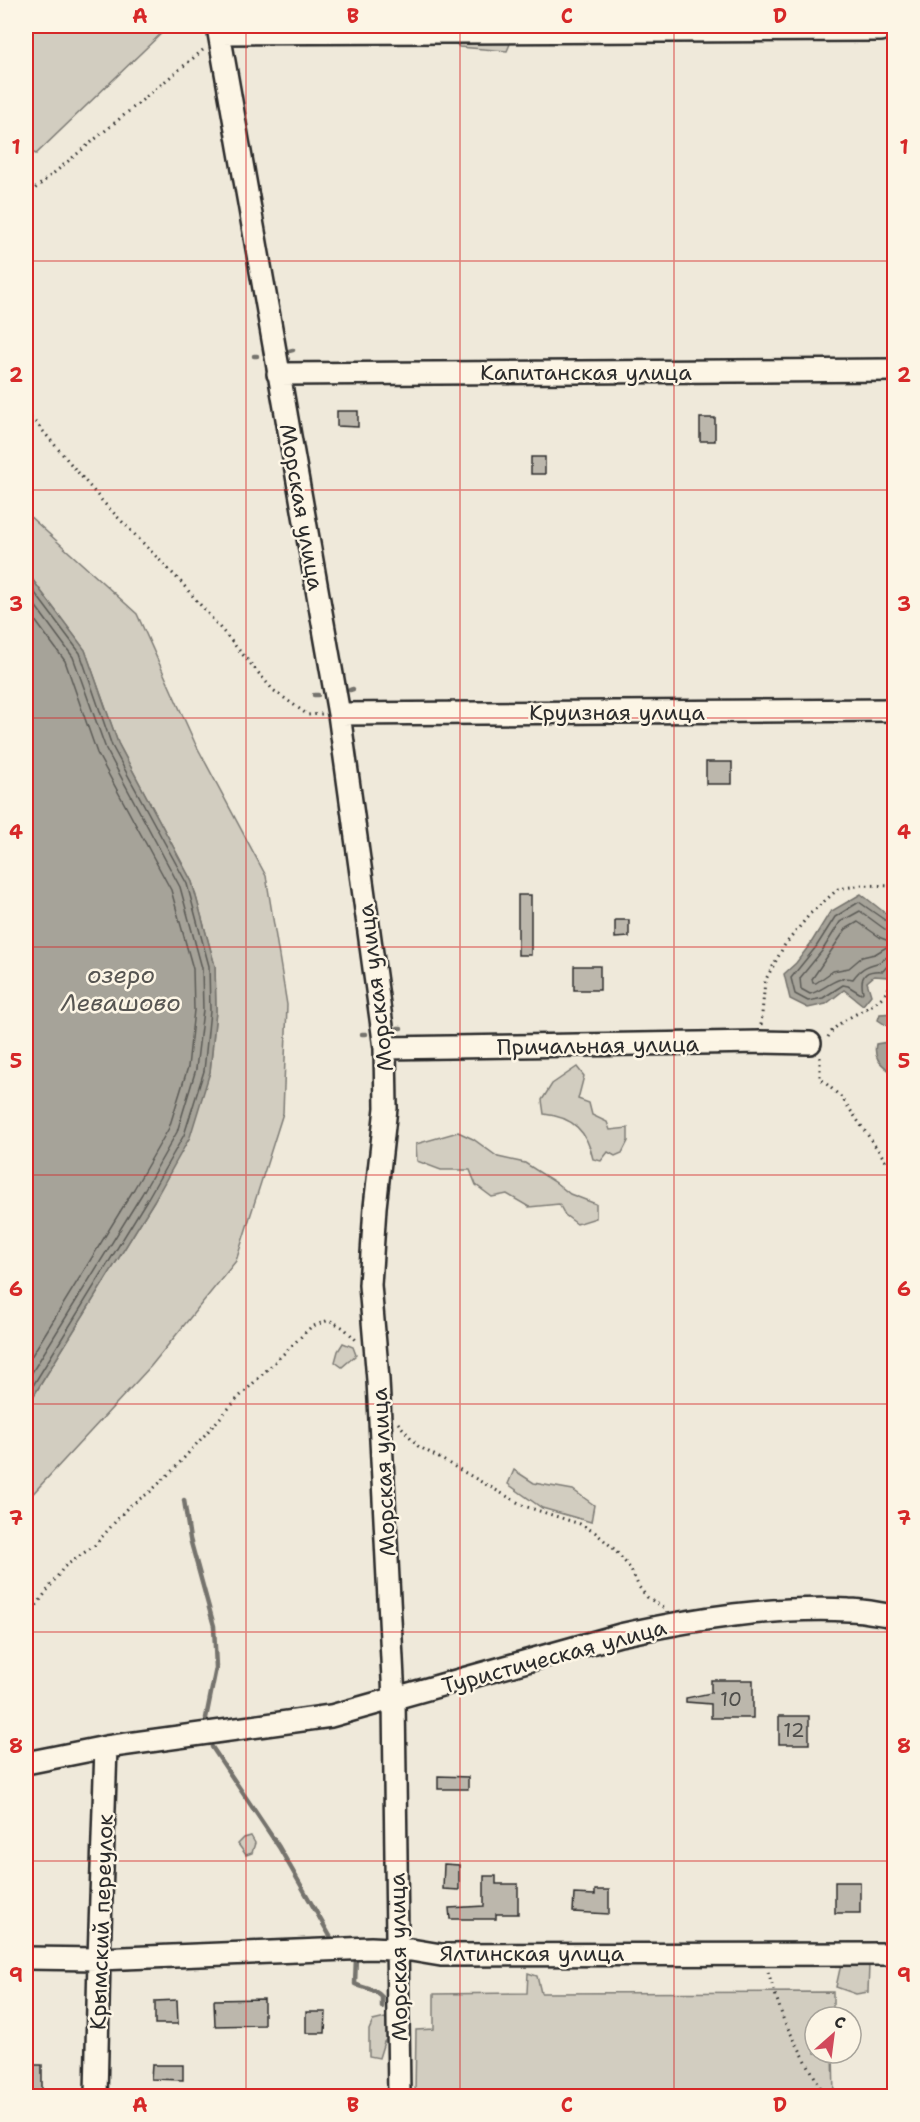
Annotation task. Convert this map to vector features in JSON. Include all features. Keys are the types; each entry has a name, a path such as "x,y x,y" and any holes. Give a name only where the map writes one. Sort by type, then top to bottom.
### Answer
{"street":[{"path":"215,38 881,30"},
{"name":"Морская улица","path":"215,38 339,714 385,1048 386,1108 375,1207 370,1285 378,1380 394,1699 399,2097"},
{"name":"Капитанская улица","path":"278,374 894,370"},
{"name":"Круизная улица","path":"339,714 894,710"},
{"name":"Причальная улица","path":"385,1048 760,1042 815,1047"},
{"name":"Туристическая улица","path":"26,1763 106,1747 331,1716 620,1635 674,1625 744,1614 808,1609 851,1610 894,1616"},
{"name":"Крымский переулок","path":"96,2097 106,1747"},
{"name":"Ялтинская улица","path":"26,1958 99,1959 360,1948 398,1949 441,1955 894,1953"}],"path":[{"path":"26,195 215,38"},
{"path":"26,414 104,502 180,581 273,690 308,715 339,714"},
{"path":"760,1042 765,981 784,946 810,914 838,889 862,885 894,886"},
{"path":"894,975 883,996 858,1014 833,1027 815,1047 820,1078 842,1098 894,1173"},
{"path":"26,1620 64,1567 95,1545 128,1507 150,1492 174,1469 238,1398 311,1327 329,1320 344,1328 358,1341"},
{"path":"396,1418 405,1433 418,1446 524,1506 580,1524 596,1533 614,1549 630,1568 639,1587 647,1597 663,1608 671,1617 674,1625"},
{"path":"764,1953 770,1982 784,2021 825,2097"}],"shaded area":[{"path":"26,26 169,26 36,154 26,149"},
{"path":"443,26 513,37 507,51 459,47"},
{"path":"26,513 137,614 195,743 266,876 287,1005 283,1113 236,1261 151,1366 26,1501 26,1408 154,1201 210,1072 216,1011 215,966 192,882 118,743 85,650 26,571"},
{"path":"577,1067 584,1076 578,1099 589,1103 592,1115 607,1122 610,1130 628,1128 628,1141 622,1153 615,1156 608,1152 601,1161 593,1159 583,1133 577,1127 563,1118 544,1114 542,1100 552,1084"},
{"path":"458,1132 473,1139 498,1157 525,1163 570,1194 596,1204 596,1218 577,1224 565,1215 559,1204 529,1207 507,1194 492,1197 476,1185 470,1170 441,1170 417,1161 416,1144"},
{"path":"343,1343 353,1347 356,1355 342,1367 335,1362"},
{"path":"514,1470 534,1483 573,1490 594,1505 591,1522 542,1508 508,1484"},
{"path":"251,1836 255,1843 252,1853 246,1855 238,1844 244,1838"},
{"path":"841,1964 869,1965 868,1992 856,1994 836,1987"},
{"path":"528,1973 537,1976 541,1993 833,1992 833,2005 803,2005 803,2065 833,2065 834,2096 433,2096 433,2091 428,2095 415,2096 416,2030 434,2029 434,1994 527,1993"},
{"path":"385,2018 389,2025 390,2036 384,2042 379,2058 369,2056 369,2030 373,2021"}],"water":[{"name":"озеро Левашово","path":"26,571 85,650 118,743 192,882 215,966 216,1011 210,1072 190,1137 154,1201 26,1408"},
{"path":"861,894 894,920 894,963 888,977 874,976 867,982 871,995 863,1005 844,990 826,1004 808,1008 790,999 784,974 796,963 811,943 830,912"},
{"path":"894,1013 894,1037 890,1028 878,1020 880,1014"},
{"path":"894,1041 894,1072 892,1073 879,1061 875,1049 876,1044"}],"building":[{"path":"337,411 358,411 358,427 337,426"},
{"path":"700,418 715,418 715,441 700,441"},
{"path":"531,457 545,457 545,474 531,474"},
{"path":"706,762 732,762 732,784 706,784"},
{"path":"518,895 531,895 531,955 518,955"},
{"path":"615,920 629,920 629,937 615,938"},
{"path":"574,966 600,966 600,990 574,990"},
{"path":"711,1680 753,1680 753,1718 711,1718 711,1704 686,1702 686,1698 711,1693"},
{"path":"779,1716 809,1716 809,1744 779,1744"},
{"path":"438,1776 468,1777 468,1789 438,1789"},
{"path":"444,1864 459,1865 459,1890 443,1889"},
{"path":"484,1876 496,1876 496,1884 518,1884 518,1914 496,1914 496,1919 450,1919 449,1908 484,1906"},
{"path":"835,1882 860,1882 860,1913 835,1913"},
{"path":"595,1890 609,1890 609,1914 573,1912 574,1894 595,1895"},
{"path":"264,1999 264,2025 215,2026 214,2000"},
{"path":"177,2000 178,2024 155,2024 155,2001"},
{"path":"306,2012 326,2012 325,2033 306,2033"},
{"path":"26,2065 42,2065 42,2094 26,2093"},
{"path":"152,2065 183,2065 183,2080 151,2079"}],"waterway":[{"path":"289,351 293,350"},
{"path":"184,1500 190,1539 214,1626 216,1668 206,1718"},
{"path":"212,1747 279,1847 334,1943"},
{"path":"352,1957 356,1957 355,1984 372,1990 382,1997 382,2007"}]}
